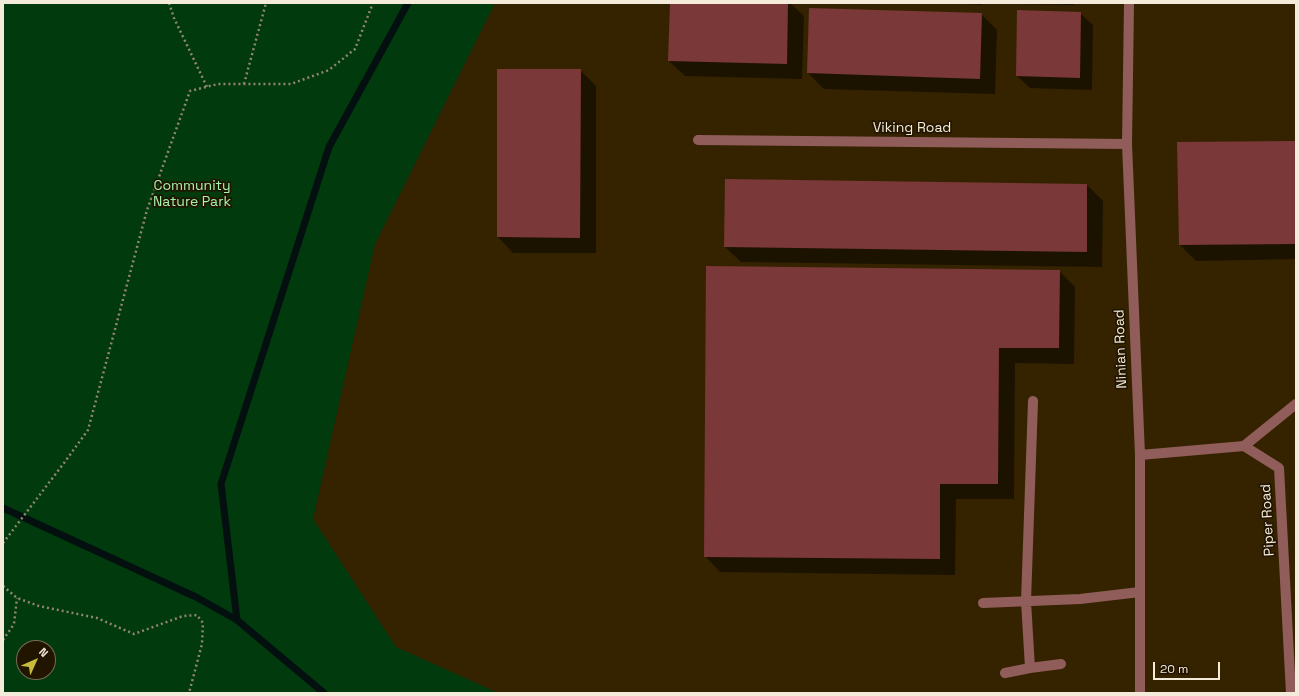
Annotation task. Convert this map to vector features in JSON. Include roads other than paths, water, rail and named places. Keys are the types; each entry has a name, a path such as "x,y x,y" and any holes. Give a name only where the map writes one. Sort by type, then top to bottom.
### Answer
{"street":[{"name":"Ninian Road","path":"1129,3 1126,144 1140,455 1140,693"},
{"name":"Viking Road","path":"698,140 1126,144"},
{"path":"1030,668 1026,601 1033,401"},
{"path":"1140,455 1244,446 1296,404"},
{"name":"Piper Road","path":"1244,446 1279,468 1291,693"},
{"path":"984,603 1080,598 1140,592"},
{"path":"1005,673 1061,664"}],"waterway":[{"path":"324,693 237,620 221,484 329,147 408,3"},
{"path":"3,508 196,597 237,620"}],"park label":[{"name":"Community Nature Park","path":"192,194"}]}
